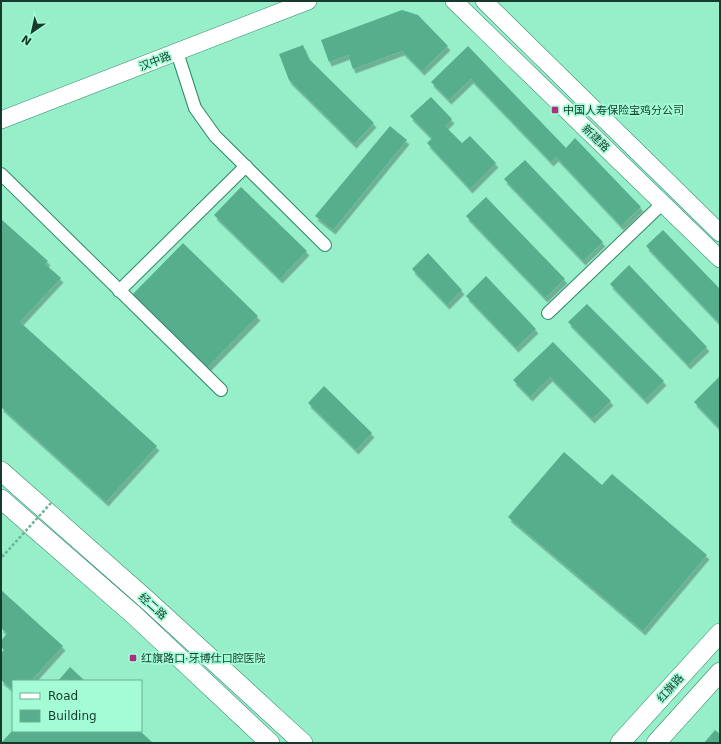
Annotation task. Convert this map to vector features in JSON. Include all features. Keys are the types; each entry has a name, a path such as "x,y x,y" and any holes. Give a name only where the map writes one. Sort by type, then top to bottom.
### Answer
{"main road":[{"name":"汉中路","path":"1,120 308,1"},
{"name":"新建路","path":"454,1 720,259"},
{"name":"新建路","path":"484,1 720,233"},
{"name":"经二路","path":"1,471 148,600 303,743"},
{"name":"经二路","path":"1,499 134,616 270,743"},
{"name":"红旗路","path":"620,743 720,633"},
{"path":"656,743 720,672"}],"street":[{"path":"177,52 195,108 215,136 325,245"},
{"path":"119,291 246,166"},
{"path":"1,174 221,390"},
{"path":"548,313 663,203"}],"path":[{"path":"1,553 2,557 51,503"}],"building":[{"path":"402,10 418,15 448,46 422,71 402,51 353,69 348,55 329,62 321,40"},
{"path":"303,45 309,59 374,123 354,144 289,80 279,54"},
{"path":"468,46 566,148 575,138 641,207 621,226 556,157 551,162 471,79 449,100 431,82"},
{"path":"431,97 452,119 445,126 462,143 470,136 496,163 470,189 427,143 432,138 410,116"},
{"path":"390,126 407,140 333,230 315,216"},
{"path":"525,160 603,242 583,261 504,179"},
{"path":"241,187 307,251 280,279 214,215"},
{"path":"486,197 565,279 545,298 466,216"},
{"path":"1,219 48,261 45,264 61,278 20,322 157,446 106,502 1,407"},
{"path":"663,230 720,289 720,324 646,246"},
{"path":"183,243 258,316 207,368 132,295"},
{"path":"428,253 462,290 447,305 412,269"},
{"path":"629,265 707,347 688,365 610,284"},
{"path":"486,276 536,329 516,348 466,296"},
{"path":"587,304 664,381 645,400 568,322"},
{"path":"553,342 611,401 592,419 550,377 530,397 513,380"},
{"path":"720,376 720,429 694,402"},
{"path":"324,386 372,433 356,450 308,403"},
{"path":"564,452 602,485 612,474 707,555 643,631 508,517"},
{"path":"1,590 63,646 32,680 12,680 12,689 1,680 1,653 4,650 1,647 1,641 7,633 1,628"},
{"path":"70,667 84,680 59,680"},
{"path":"715,730 720,734 720,743 704,743"},
{"path":"12,731 141,732 153,743 1,743"}],"place":[{"name":"中国人寿保险宝鸡分公司","path":"555,110"},
{"name":"红旗路口·牙博仕口腔医院","path":"133,658"}]}
